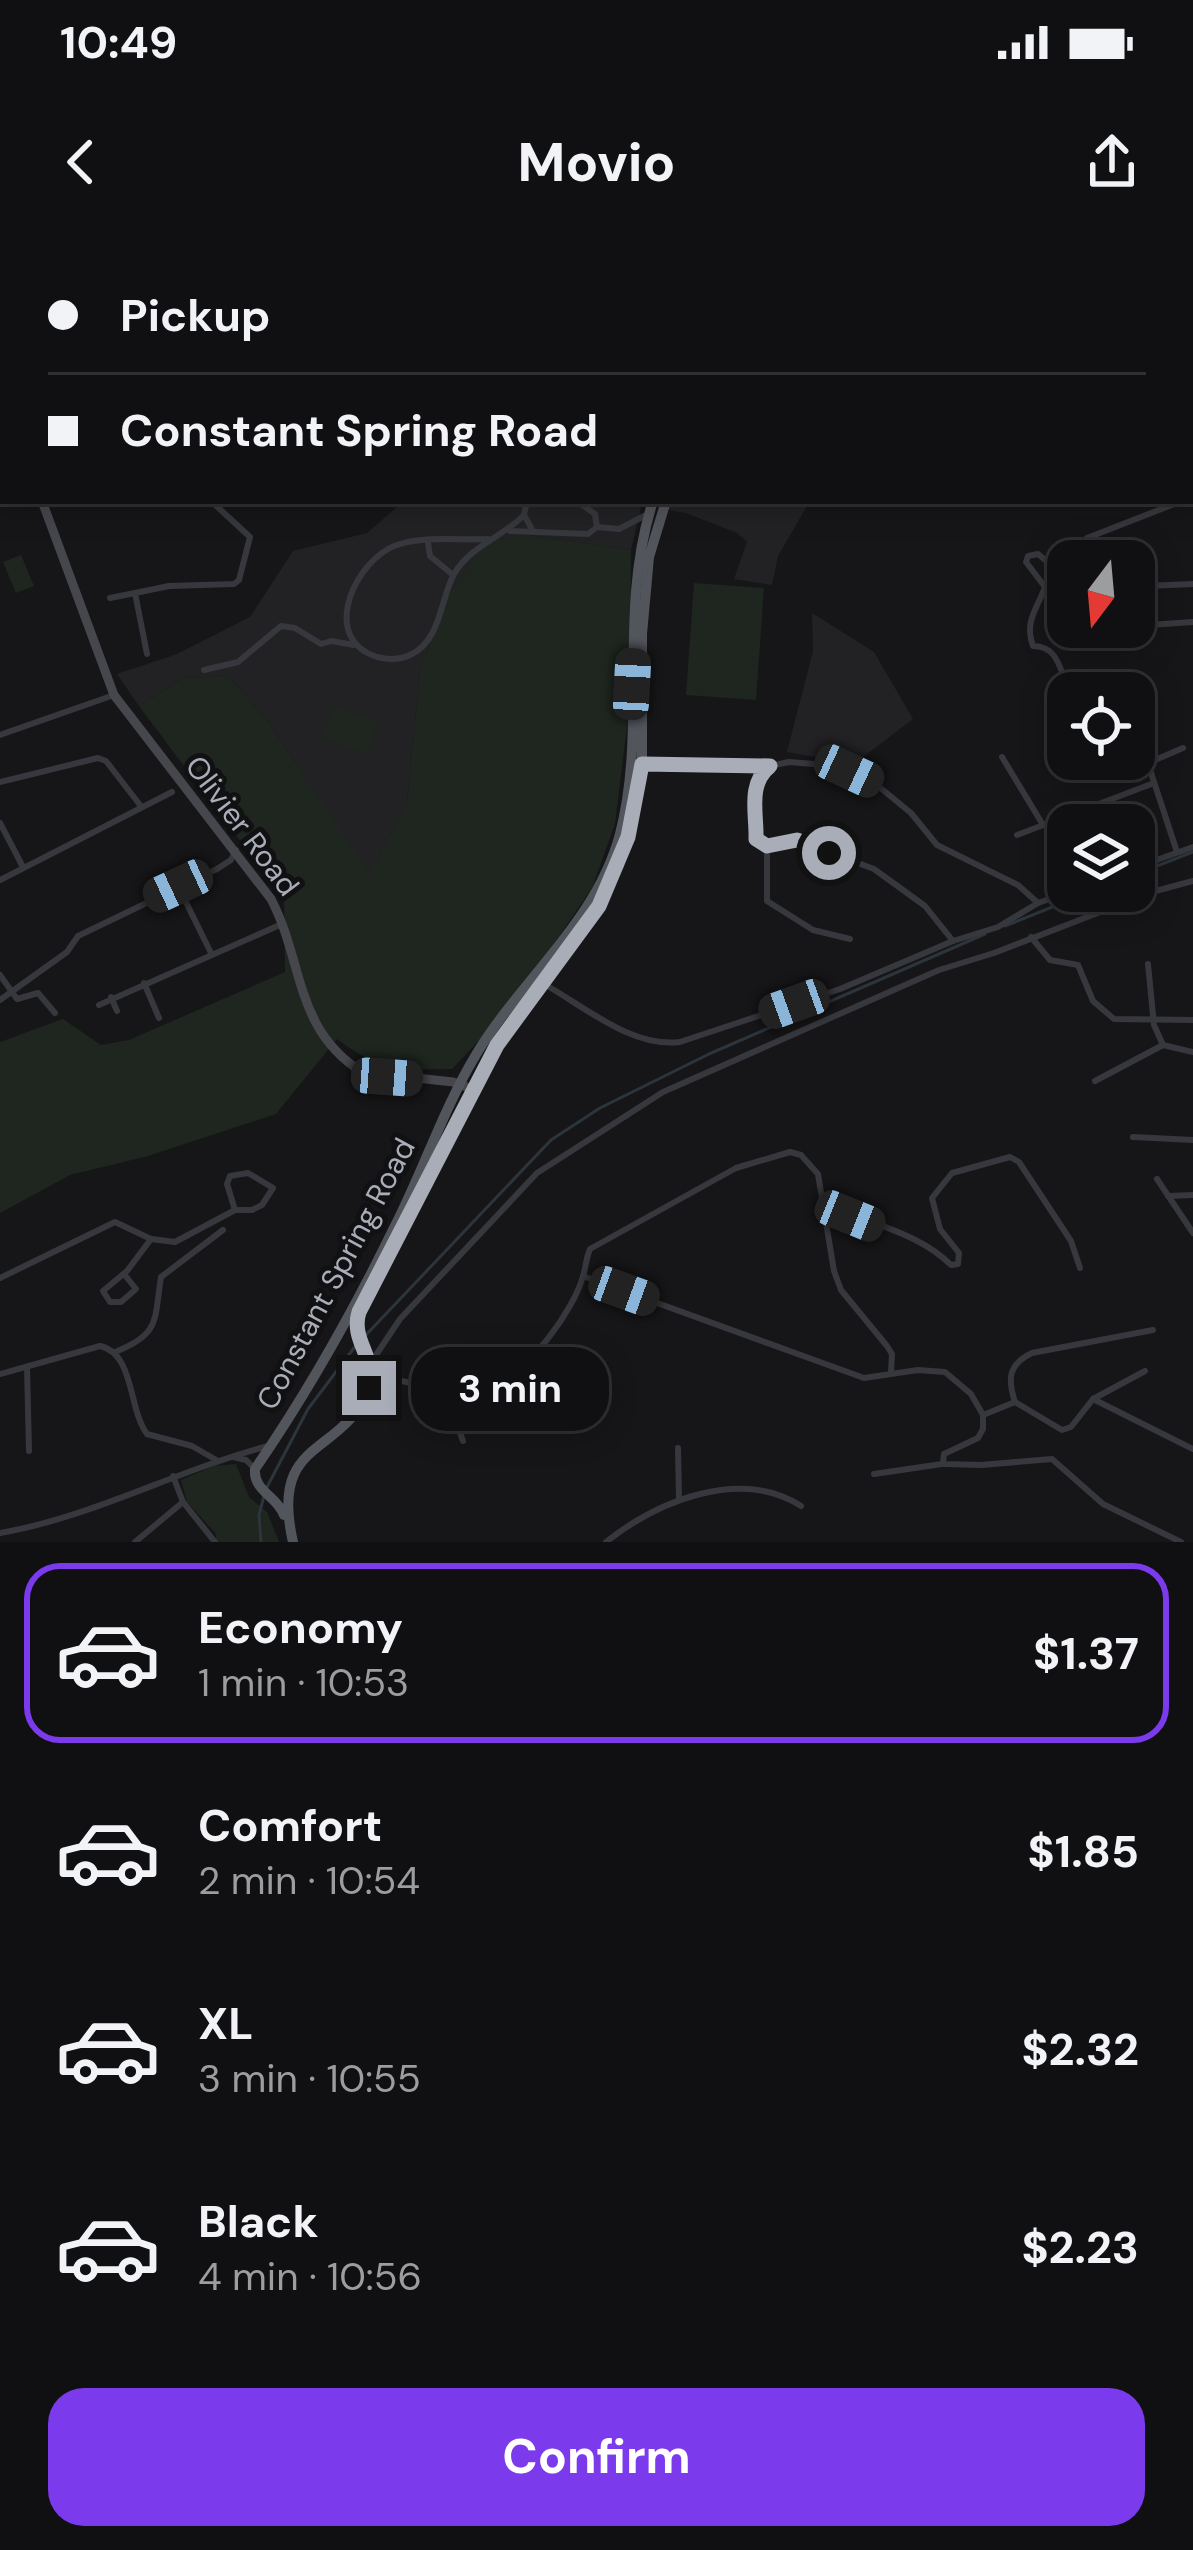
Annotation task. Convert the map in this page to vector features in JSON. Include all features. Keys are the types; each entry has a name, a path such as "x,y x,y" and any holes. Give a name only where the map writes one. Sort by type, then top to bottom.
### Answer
{"main road":[{"name":"Olivier Road","path":"44,504 114,695 236,850 284,923 306,1008 350,1064 375,1076 466,1086"},
{"name":"Constant Spring Road","path":"636,765 633,615 639,551 652,504"},
{"name":"Constant Spring Road","path":"371,1369 359,1340 359,1312 466,1086 477,1053 539,981 593,898 619,838 636,765 649,557 665,504"},
{"name":"Constant Spring Road","path":"255,1469 296,1407 466,1086"},
{"path":"296,1407 344,1336 359,1340"},
{"path":"268,1494 359,1406 371,1369"},
{"path":"255,1469 254,1478 292,1535"},
{"path":"292,1474 286,1503 292,1535"}],"street":[{"path":"110,598 169,586 227,585 239,580 250,537 214,504"},
{"path":"354,645 344,622 345,610 373,561 403,543 488,539 524,515 526,504"},
{"path":"581,504 595,514 597,527"},
{"path":"1087,538 1174,504"},
{"path":"506,531 588,534 597,527 619,529 649,514"},
{"path":"524,515 533,531"},
{"path":"204,670 238,662 281,626 295,628 321,644 354,645 388,660 410,656 427,643 454,575 488,539"},
{"path":"428,542 430,556 454,575"},
{"path":"1047,562 1038,554 1028,556 1026,562 1045,587 1032,610 1029,634 1033,646 1054,653 1062,672"},
{"path":"1155,586 1193,584"},
{"path":"135,593 147,654"},
{"path":"331,641 344,622"},
{"path":"1155,625 1193,622"},
{"path":"0,735 114,695"},
{"path":"1155,761 1183,748"},
{"path":"1002,757 1043,825"},
{"path":"0,782 98,758 106,761 140,805"},
{"path":"636,765 826,765 872,782 911,813 937,845 1018,884 1038,903"},
{"path":"770,766 761,773 756,788 756,839 767,846 797,840 874,869 925,906 953,941"},
{"path":"1153,780 1178,852"},
{"path":"1017,835 1154,783"},
{"path":"0,880 172,792"},
{"path":"0,824 23,867"},
{"path":"767,846 767,901 813,930 850,939"},
{"path":"1155,860 1193,847"},
{"path":"0,1000 67,952 78,936 217,869 236,850"},
{"path":"891,1372 892,1354 841,1290 818,1174 801,1155 790,1153 736,1168 590,1249 584,1276 559,1327 495,1384 443,1387 371,1369 400,1319 537,1172 663,1092 939,970 1193,881"},
{"path":"178,886 211,954"},
{"path":"539,981 635,1037 658,1045 719,1030 840,989 998,927 1047,900"},
{"path":"99,1005 284,923"},
{"path":"1031,937 1050,960 1078,965 1093,1001 1114,1019 1193,1020"},
{"path":"1148,964 1155,1031 1163,1045"},
{"path":"0,975 20,999 38,993 55,1013"},
{"path":"144,983 159,1018"},
{"path":"111,997 117,1011"},
{"path":"1095,1081 1163,1045 1193,1052"},
{"path":"1133,1137 1193,1140"},
{"path":"823,1200 850,1216 922,1240 951,1264 958,1264 959,1253 940,1229 932,1198 952,1173 1010,1157 1071,1241 1080,1268"},
{"path":"0,1278 115,1222 151,1239 175,1242 235,1210 262,1205 273,1188 256,1175 234,1174 227,1184 235,1210"},
{"path":"1157,1179 1193,1233"},
{"path":"1168,1196 1193,1196"},
{"path":"0,1374 100,1346 115,1352 145,1338 152,1328 161,1277 224,1230"},
{"path":"124,1274 136,1289 121,1302 110,1302 103,1291 124,1274 151,1239"},
{"path":"584,1276 864,1378 891,1372 945,1372 971,1394 983,1415 978,1438 944,1454 943,1464"},
{"path":"1144,1371 1093,1399 1071,1427 1062,1430 1015,1402 1010,1374 1016,1361 1033,1353 1154,1330"},
{"path":"115,1352 146,1434 192,1446 218,1461"},
{"path":"27,1367 29,1451"},
{"path":"443,1387 463,1442"},
{"path":"1093,1399 1193,1450"},
{"path":"983,1415 1015,1402"},
{"path":"0,1534 62,1521 173,1476 271,1445"},
{"path":"678,1448 679,1499"},
{"path":"233,1456 255,1469"},
{"path":"874,1474 943,1464 1052,1459 1103,1504 1180,1542"},
{"path":"173,1476 183,1502 215,1542"},
{"path":"606,1542 679,1499 761,1489 801,1506"},
{"path":"135,1542 183,1502"}],"shaded area":[{"path":"401,504 635,504 641,508 631,550 521,534 420,672 407,802 370,874 269,723 229,676 183,678 139,706 117,674 177,654 250,617 293,551 367,533"},
{"path":"662,504 807,506 778,556 772,585 734,579 747,542 737,533 662,509"},
{"path":"521,534 631,550 630,702 615,824 592,888 509,1009 452,1069 391,1066 337,1039 276,1114 148,1156 70,1175 0,1213 0,1042 63,1019 101,1045 129,1040 285,972 284,899 139,706 183,678 229,676 269,723 370,873 407,802 420,672 443,605 483,545"},
{"path":"21,555 34,586 16,593 3,562"},
{"path":"694,583 764,588 756,700 686,695"},
{"path":"812,613 874,652 913,719 854,764 787,752 813,651"},
{"path":"333,706 378,720 368,753 322,739"},
{"path":"236,1464 249,1497 267,1512 279,1542 216,1542 216,1534 187,1502 181,1480 214,1466"}],"waterway":[{"path":"1155,867 1193,852"},
{"path":"1005,926 1047,909"},
{"path":"364,1337 551,1140 600,1108 709,1054 985,934"},
{"path":"267,1487 308,1409 357,1344"},
{"path":"261,1542 259,1515 264,1496"}],"route":[{"path":"369,1388 371,1369 356,1336 359,1312 497,1045 599,906 628,837 642,764 770,766 761,773 756,788 756,839 767,846 797,840 829,853"}]}
